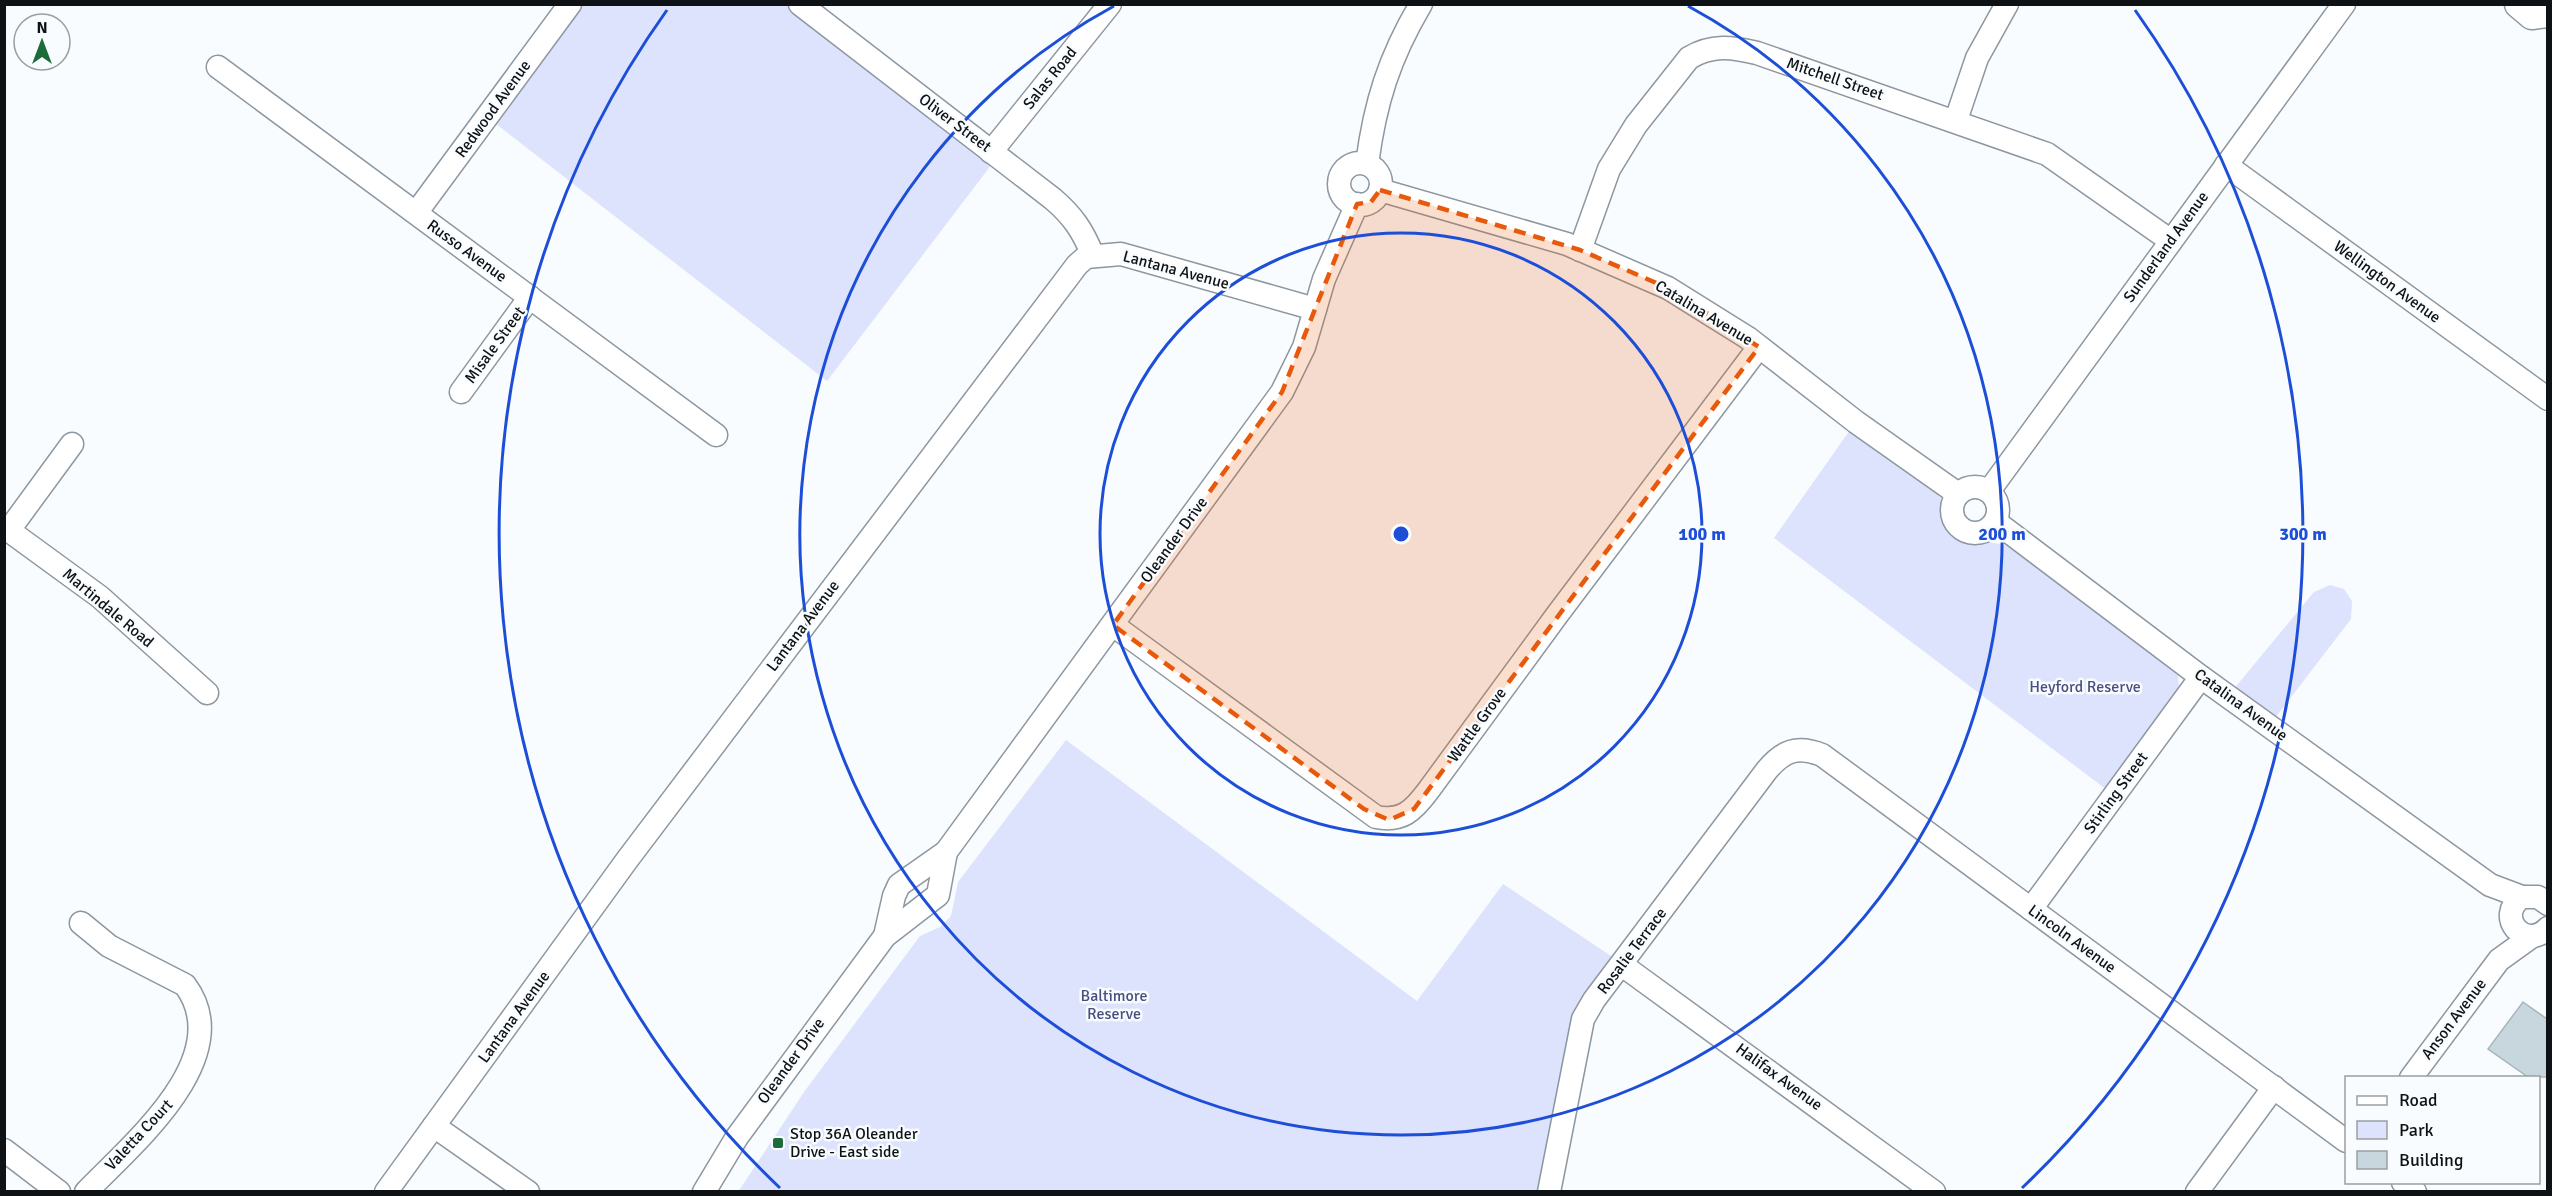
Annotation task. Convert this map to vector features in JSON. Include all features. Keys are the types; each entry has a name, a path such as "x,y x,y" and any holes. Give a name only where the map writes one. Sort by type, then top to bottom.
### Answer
{"street":[{"name":"Oliver Street","path":"800,4 1071,215 1083,231 1092,256"},
{"name":"Salas Road","path":"991,152 1110,4"},
{"path":"1367,164 1374,116 1386,74 1400,39 1421,4"},
{"path":"1956,120 1977,58 2007,4"},
{"name":"Sunderland Avenue","path":"1989,491 2344,4"},
{"name":"Redwood Avenue","path":"416,213 568,5"},
{"name":"Mitchell Street","path":"1580,250 1609,169 1620,149 1680,67 1701,51 1723,47 1757,53 1956,120 2047,154 2171,241"},
{"name":"Russo Avenue","path":"218,67 716,435"},
{"path":"1356,163 1367,164 1378,172 1380,190 1371,202 1357,204 1343,196 1339,181 1348,166 1356,163"},
{"name":"Wellington Avenue","path":"2226,165 2547,399"},
{"name":"Catalina Avenue","path":"1380,190 1580,250 1668,288 1759,347 1856,422 1958,494"},
{"name":"Oleander Drive","path":"885,936 894,896 899,885 946,852 1281,392 1304,347 1324,279 1357,204"},
{"name":"Lantana Avenue","path":"386,1191 627,860 1077,265 1086,257 1121,254 1142,258 1315,309"},
{"name":"Misale Street","path":"461,392 530,297"},
{"name":"Wattle Grove","path":"1113,625 1376,817 1389,820 1404,817 1414,809 1428,791 1562,608 1759,347"},
{"path":"7,529 72,444"},
{"path":"1975,486 1989,491 1997,503 1996,522 1983,532 1975,534 1958,527 1951,510 1958,494 1975,486"},
{"name":"Catalina Avenue","path":"1996,522 2201,677 2490,885 2528,903 2524,936 2542,934"},
{"name":"Martindale Road","path":"7,529 100,597 207,693"},
{"name":"Stirling Street","path":"2031,909 2201,677"},
{"name":"Lincoln Avenue","path":"1794,750 1811,750 1822,755 2345,1140"},
{"name":"Rosalie Terrace","path":"1549,1191 1583,1019 1767,770 1784,753 1794,750"},
{"name":"Oleander Drive","path":"704,1191 737,1137 885,936 938,895 946,852"},
{"name":"Anson Avenue","path":"2412,1076 2499,960 2528,903"},
{"name":"Valetta Court","path":"81,923 109,946 185,985 193,995 199,1023 197,1045 185,1082 167,1107 86,1191"},
{"name":"Anson Avenue","path":"2499,960 2542,934"},
{"name":"Halifax Avenue","path":"1622,965 1934,1191"},
{"path":"2197,1191 2274,1087"},
{"path":"434,1126 528,1191"},
{"path":"4,1150 59,1191"}],"highlighted area":[{"path":"1380,190 1580,250 1668,288 1759,347 1414,809 1389,820 1364,809 1113,625 1282,392 1357,204 1371,202"}],"green space":[{"path":"570,5 800,5 998,156 827,381 487,117"},
{"name":"Heyford Reserve","path":"1850,430 1937,493 1942,500 1949,525 1959,536 2009,546 2172,665 2178,675 2179,690 2107,790 1774,538"},
{"path":"2330,585 2344,589 2352,601 2351,619 2269,726 2228,696 2314,592"},
{"name":"Baltimore Reserve","path":"1066,740 1417,1001 1503,884 1614,958 1539,1191 738,1192 804,1092 920,936 940,927 951,916 958,882"}],"building":[{"path":"2523,1002 2547,1019 2547,1077 2527,1076 2488,1049"}],"place":[{"name":"Stop 36A Oleander Drive - East side","path":"778,1143"}]}
